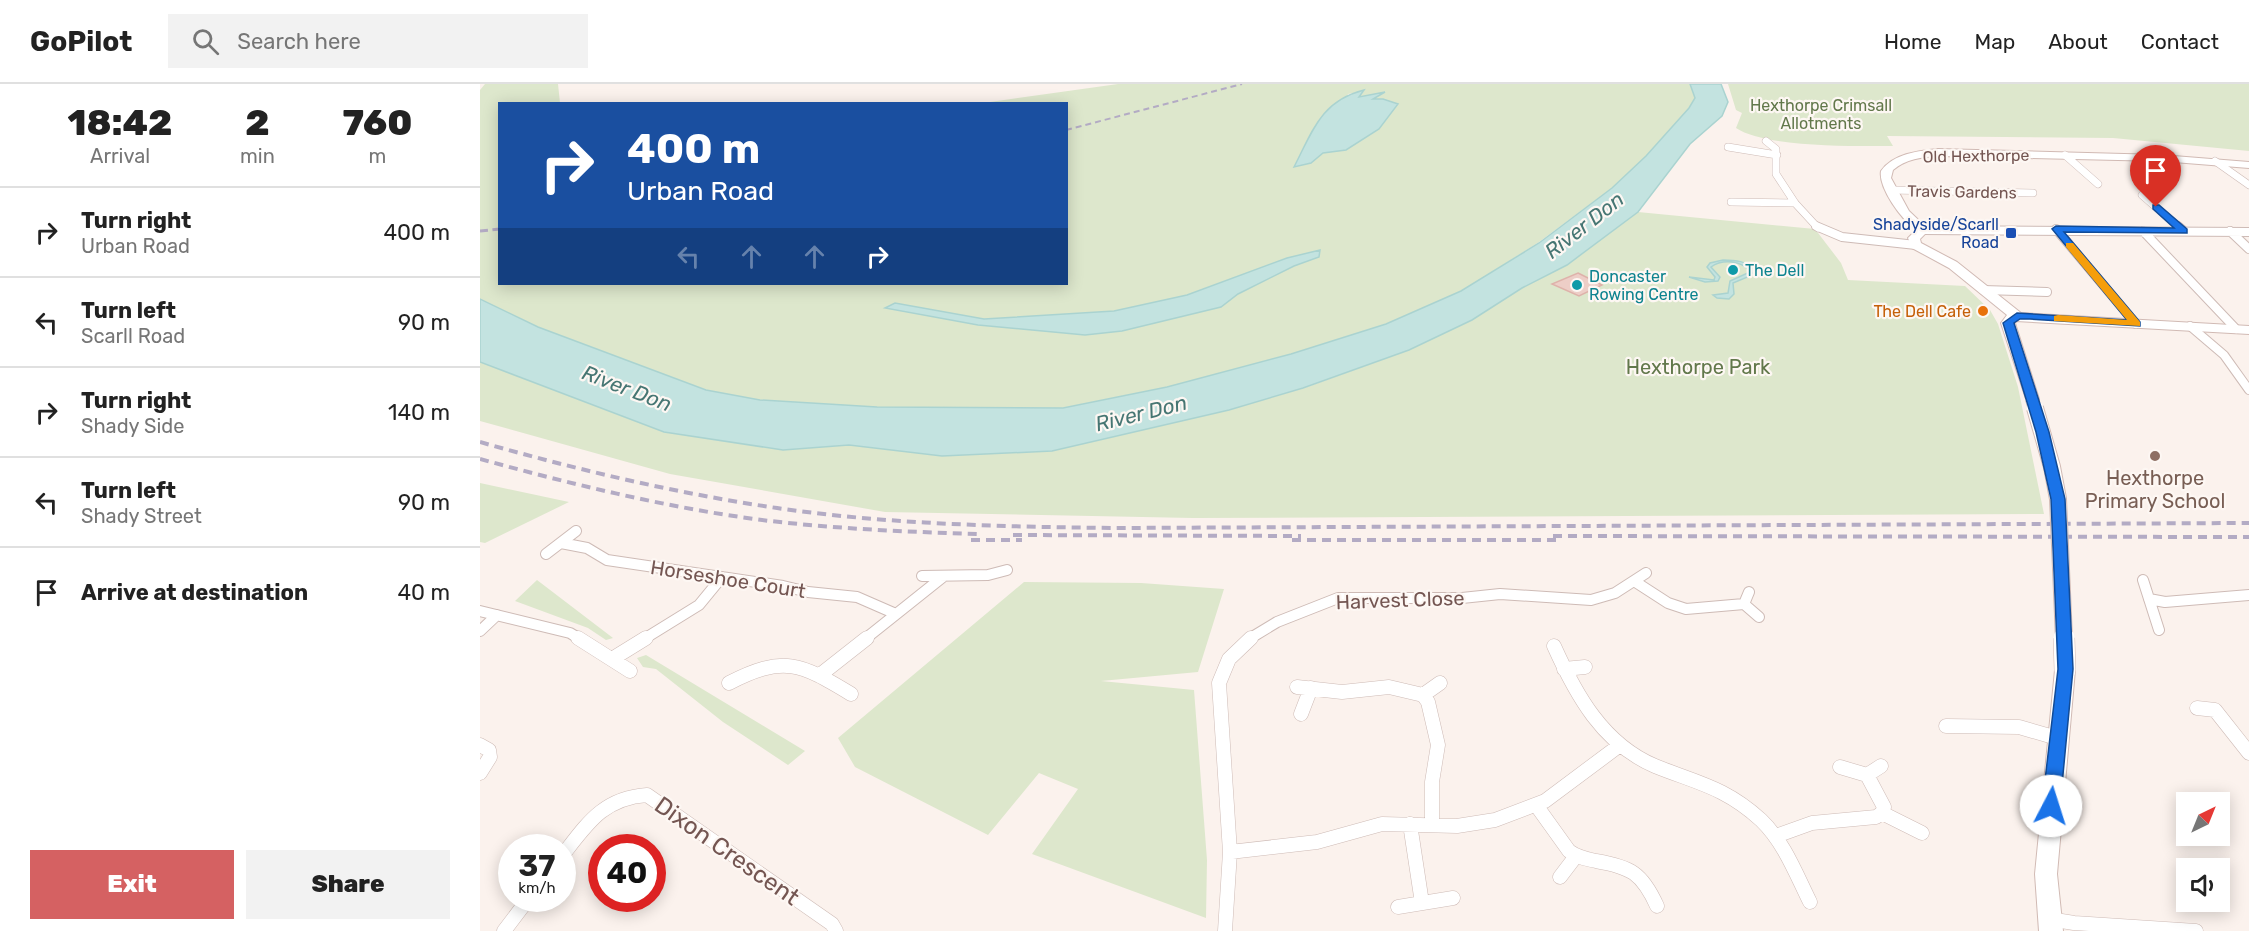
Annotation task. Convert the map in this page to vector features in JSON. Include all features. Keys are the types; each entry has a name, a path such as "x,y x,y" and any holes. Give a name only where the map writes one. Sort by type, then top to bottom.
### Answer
{"street":[{"path":"1766,141 1774,146 1777,155 1776,174 1795,203 1819,229 1832,235 1916,245 1953,266 2017,316 2242,329"},
{"path":"1720,155 1730,145 1777,155"},
{"name":"Old Hexthorpe","path":"1890,190 1885,182 1886,171 1890,167 1905,159 1943,153 2148,156 2249,165"},
{"path":"2065,155 2098,184"},
{"path":"2215,161 2249,185"},
{"path":"1890,190 1914,224 1923,230 2056,229 2249,232"},
{"name":"Travis Gardens","path":"1890,190 2033,193"},
{"path":"2142,195 2184,231"},
{"path":"1731,202 1795,203"},
{"path":"2056,229 2136,324"},
{"path":"1916,245 1914,238 1923,230"},
{"path":"2143,231 2242,329"},
{"path":"2230,231 2249,249"},
{"path":"2019,281 2026,291"},
{"path":"1983,290 2047,292"},
{"path":"2017,316 2008,323 2052,467 2058,499 2066,669 2057,738 2046,874 2050,925 2074,923 2196,931"},
{"path":"2190,326 2224,355 2249,390"},
{"path":"546,554 576,531"},
{"name":"Horseshoe Court","path":"561,543 587,548 608,560 783,586 807,592 858,597 897,614"},
{"path":"922,576 988,575 1007,570"},
{"name":"Harvest Close","path":"1225,931 1230,852 1219,683 1229,659 1246,640 1311,607 1338,598 1462,598 1500,594 1591,600 1616,593 1646,573"},
{"path":"820,675 944,576"},
{"path":"612,659 699,605 722,577"},
{"path":"2143,580 2159,630"},
{"path":"1634,581 1665,601 1686,611 1735,603 1744,604 1759,617"},
{"path":"1744,604 1749,592"},
{"path":"2149,599 2165,602 2249,595"},
{"path":"480,611 570,633 630,671"},
{"path":"480,631 497,615"},
{"path":"1554,646 1572,686 1593,718 1620,745 1646,762 1714,788 1741,805 1776,836 1810,902"},
{"path":"729,683 767,666 787,666 820,675 850,694"},
{"path":"1564,669 1585,667"},
{"path":"1423,695 1440,683"},
{"path":"1297,687 1342,692 1389,687 1423,695 1428,702 1438,745 1432,782 1432,825"},
{"path":"1302,714 1311,688"},
{"path":"2197,708 2215,710 2249,753"},
{"path":"1946,726 2019,727 2057,738"},
{"path":"480,745 489,750 491,756 489,764 480,773"},
{"path":"1230,852 1317,842 1382,824 1476,824 1495,820 1536,805 1620,745"},
{"path":"1867,775 1881,766"},
{"path":"1840,767 1867,775 1884,807 1882,813"},
{"name":"Dixon Crescent","path":"576,838 594,815 617,799 631,795 647,795 832,924 836,931"},
{"path":"1536,805 1569,851 1576,856 1635,871 1649,886 1657,906"},
{"path":"1776,836 1812,823 1828,820 1865,820 1882,813 1923,833"},
{"path":"1410,824 1422,903"},
{"path":"1560,877 1576,856"},
{"path":"1398,907 1453,898"},
{"path":"504,931 518,912"}],"green space":[{"path":"485,84 558,84 560,102 498,102 498,285 1068,285 1068,102 990,102 1118,84 1690,84 1695,98 1689,108 1646,156 1612,188 1539,242 1462,291 1386,324 1291,354 1167,387 1062,408 877,407 760,400 706,390 538,327 480,299 480,90","holes":["1364,91 1358,98 1382,93 1372,99 1383,99 1398,104 1382,123 1357,143 1323,153 1348,94"]},
{"name":"Hexthorpe Crimsall Allotments","path":"1728,84 2249,84 2249,151 2113,138 1887,136 1893,146 1835,146 1789,142 1750,135 1736,128 1742,113 1736,110"},
{"name":"Hexthorpe Park","path":"1638,212 1815,229 1841,263 1848,280 1965,286 1990,310 1998,324 2018,387 2044,514 1193,518 885,512 670,474 480,421 480,362 664,432 783,450 849,445 942,456 1052,451 1229,410 1307,387 1409,350 1472,320 1522,288 1567,265"},
{"path":"480,483 569,502 485,543 480,542"},
{"path":"537,580 613,638 606,640 588,628 515,601"},
{"path":"1024,582 1141,583 1224,589 1198,672 1101,681 1194,690 1207,860 1206,918 1032,854 1078,789 1039,773 988,835 855,767 838,738"},
{"path":"646,655 805,751 788,765 723,722 656,669 643,667 637,658"}],"water":[{"name":"River Don","path":"1690,84 1721,84 1728,102 1722,116 1690,144 1638,212 1567,265 1522,288 1472,320 1409,350 1303,388 1229,410 1052,451 942,456 849,445 783,450 664,432 480,362 480,299 538,327 706,390 760,400 877,407 1063,408 1167,387 1291,354 1386,324 1461,291 1539,243 1612,188 1646,156 1689,108 1695,98"},
{"path":"1364,90 1359,97 1385,92 1373,99 1383,99 1398,104 1379,129 1346,150 1323,153 1311,163 1294,167 1313,129 1328,109 1349,95"},
{"path":"1320,250 1319,257 1294,266 1238,294 1221,307 1122,331 1085,335 978,325 885,308 895,303 984,319 1114,311 1187,295 1287,258"},
{"path":"1723,260 1745,263 1755,270 1750,276 1733,283 1734,294 1729,299 1717,298 1713,295 1728,293 1730,281 1750,272 1742,265 1726,262 1711,267 1720,277 1718,281 1705,282 1689,277 1714,280 1715,277 1707,267 1710,263"}],"building":[{"name":"Doncaster Rowing Centre","path":"1578,273 1602,285 1579,296 1552,284"}],"railway":[{"path":"1068,129 1242,84"},
{"path":"480,231 498,229"},
{"path":"480,442 567,466 743,503 832,515 973,525 1115,528 2249,523"},
{"path":"480,459 624,495 733,516 849,528 980,534"},
{"path":"1013,535 1301,536"},
{"path":"1553,536 2249,537"},
{"path":"971,540 1022,540"},
{"path":"1292,540 1562,540"}],"slow traffic":[{"path":"2058,318 2136,324 2069,245"}],"place":[{"name":"Shadyside/Scarll Road","path":"2011,233"},
{"name":"The Dell","path":"1733,270"},
{"name":"Doncaster Rowing Centre","path":"1577,285"},
{"name":"The Dell Cafe","path":"1983,311"},
{"name":"Hexthorpe Primary School","path":"2155,456"}],"route":[{"path":"2051,806 2066,669 2058,499 2052,467 2008,323 2012,317 2030,316 2136,324 2056,229 2184,231 2156,207"}]}
